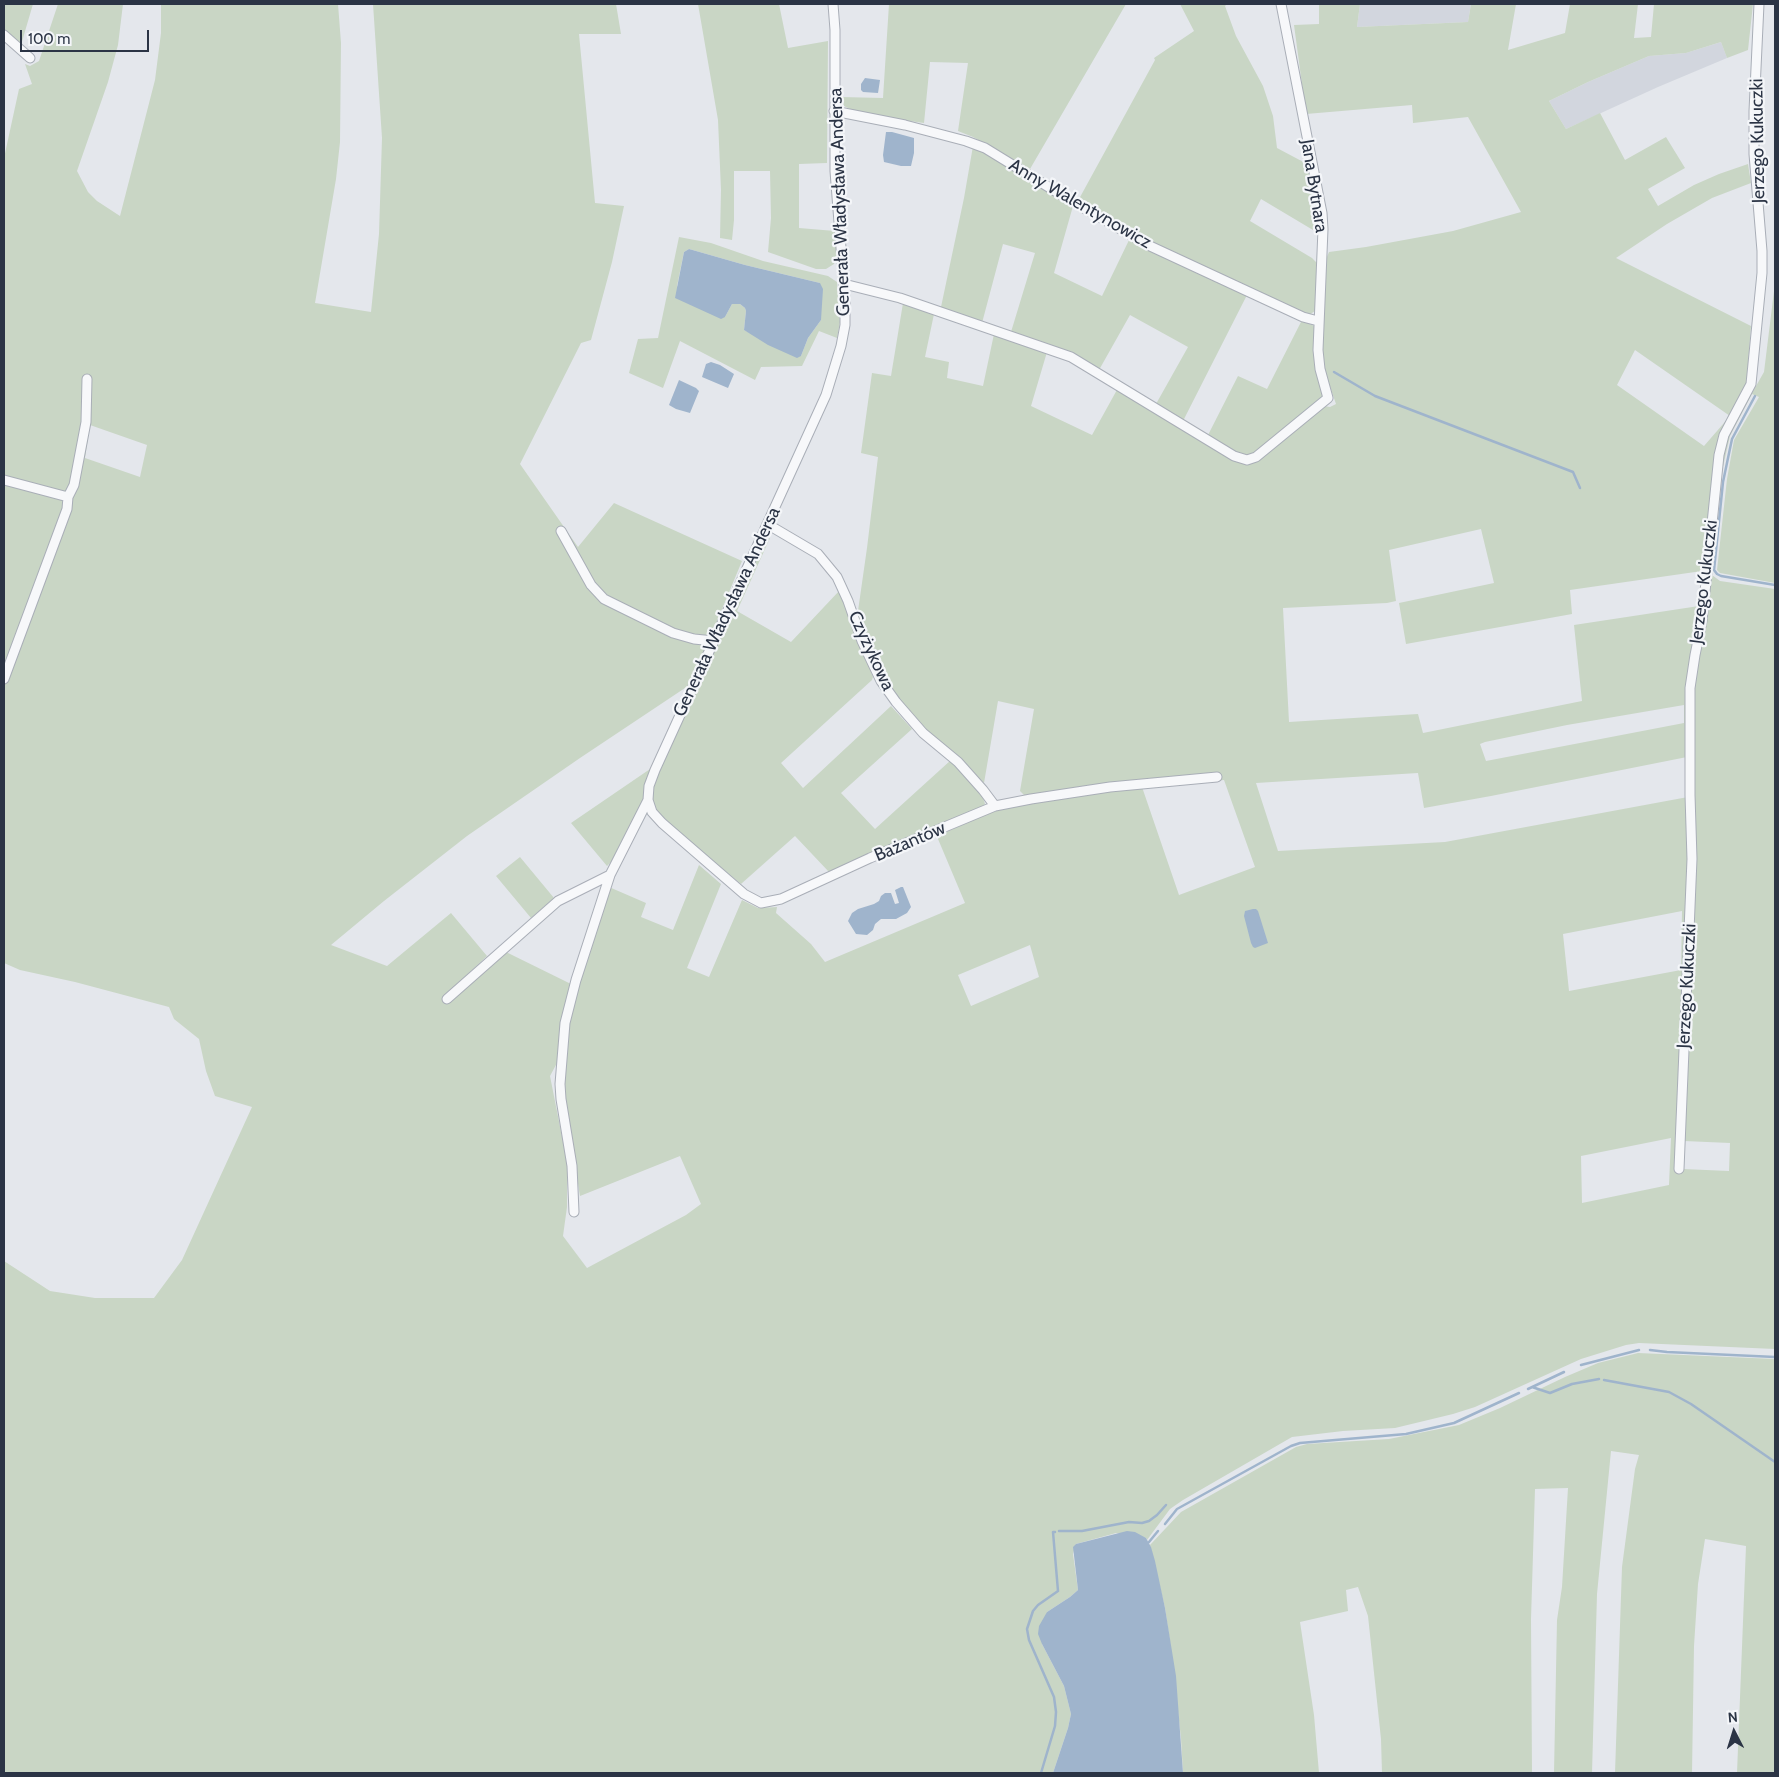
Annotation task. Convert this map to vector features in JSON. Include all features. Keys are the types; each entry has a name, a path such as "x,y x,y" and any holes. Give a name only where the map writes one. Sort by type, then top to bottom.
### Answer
{"street":[{"name":"Generała Władysława Andersa","path":"574,1212 572,1166 561,1099 563,1037 572,991 610,875 648,800 649,786 655,770 826,395 836,367 844,325 844,284 835,171 835,30 833,4"},
{"name":"Jana Bytnara","path":"844,284 900,298 1071,357 1234,456 1243,460 1256,457 1328,398 1318,359 1322,213 1281,4"},
{"name":"Jerzego Kukuczki","path":"1679,1169 1692,859 1690,688 1694,655 1702,621 1719,455 1724,435 1751,384 1762,273 1754,154 1759,4"},
{"path":"4,35 30,58"},
{"name":"Anny Walentynowicz","path":"834,111 905,125 985,148 1150,246 1303,317 1318,321"},
{"path":"4,679 67,509 68,497 74,485 86,422 87,379"},
{"path":"4,480 68,497"},
{"name":"Czyżykowa","path":"767,524 818,554 837,576 862,641 881,681 896,702 924,732 958,762 995,806"},
{"path":"561,531 591,585 604,599 673,633 694,640 714,641"},
{"name":"Bażantów","path":"648,800 652,812 662,823 744,894 761,903 781,899 870,858 995,806 1110,787 1217,777"},
{"path":"447,999 558,901 610,875"}],"shaded area":[{"path":"1360,4 1471,4 1468,22 1357,27"},
{"path":"1721,42 1727,58 1566,129 1549,101 1649,56 1686,53"}],"green space":[{"path":"4,4 33,4 21,45 4,30"},
{"path":"58,4 123,4 118,45 108,82 77,171 88,192 97,201 120,216 155,80 161,33 161,4 338,4 341,43 340,142 336,179 315,303 371,312 379,234 382,138 373,4 616,4 621,34 579,34 595,203 624,206 612,262 591,340 581,343 520,464 578,547 614,503 742,561 691,684 467,836 331,945 387,966 451,913 487,956 446,995 506,952 571,984 557,1063 550,1076 567,1162 567,1207 563,1236 587,1268 686,1215 701,1204 680,1156 580,1196 562,1087 570,1009 609,887 646,903 641,917 673,930 699,865 721,884 687,968 709,977 742,900 758,908 777,907 776,913 811,944 825,962 965,903 938,839 940,835 979,817 1001,809 1027,803 1020,791 1034,709 998,701 984,783 954,753 928,731 900,701 876,662 857,618 878,457 861,453 872,373 891,376 903,303 934,314 925,357 949,362 947,378 983,386 994,334 1047,352 1031,406 1092,435 1118,388 1242,462 1324,406 1330,407 1336,404 1321,360 1324,264 1329,252 1453,231 1521,212 1468,117 1413,123 1412,105 1306,114 1294,25 1319,24 1319,4 1360,4 1357,27 1468,22 1471,4 1516,4 1508,50 1565,33 1570,4 1638,4 1634,38 1651,37 1654,4 1753,4 1748,50 1727,58 1721,42 1686,53 1649,56 1549,101 1566,129 1600,113 1625,160 1666,137 1685,168 1648,189 1658,206 1694,185 1748,164 1751,183 1712,198 1667,224 1616,258 1751,326 1746,390 1752,393 1764,372 1775,283 1775,583 1720,573 1717,570 1727,479 1734,440 1759,397 1752,394 1730,436 1720,480 1711,570 1712,575 1720,581 1775,589 1775,1349 1639,1343 1626,1345 1581,1359 1475,1407 1453,1414 1395,1428 1343,1431 1292,1437 1170,1509 1147,1540 1146,1538 1116,1533 1076,1544 1073,1554 1078,1590 1047,1612 1042,1644 1064,1686 1071,1714 1053,1773 4,1773 4,1261 50,1291 95,1298 154,1298 182,1260 252,1107 215,1096 206,1071 199,1039 174,1019 169,1007 75,982 20,970 4,963 4,158 19,89 32,84 25,64 30,66 39,61","holes":["1635,350 1730,416 1704,446 1617,385","90,425 147,445 140,477 85,458","1481,529 1494,583 1399,603 1406,644 1572,614 1570,590 1702,571 1699,606 1574,625 1582,701 1423,733 1418,714 1289,722 1283,608 1396,601 1389,550","1684,705 1684,723 1486,761 1480,744 1567,725","1687,757 1688,797 1445,842 1278,851 1256,783 1418,773 1424,808","1224,780 1255,867 1179,895 1142,787","1682,911 1681,970 1569,991 1563,934","1030,945 1039,977 971,1006 958,975","1671,1138 1669,1185 1582,1203 1581,1156","1684,1141 1730,1143 1729,1171 1683,1169"]},
{"path":"698,4 779,4 788,48 828,41 827,163 799,164 799,228 835,231 837,254 834,264 826,269 816,269 768,252 771,218 770,171 734,171 732,240 720,238 721,190 718,120"},
{"path":"889,4 1126,4 1030,169 973,137 958,131 968,63 930,62 924,123 856,112 844,106 841,97 883,98"},
{"path":"1180,4 1227,4 1225,6 1236,36 1263,86 1273,116 1277,148 1309,165 1317,204 1313,230 1261,199 1250,221 1312,258 1318,264 1315,311 1309,315 1304,315 1144,239 1079,199 1155,60 1154,58 1194,31"},
{"path":"973,146 1073,206 1054,273 1102,296 1130,238 1247,295 1183,421 1156,404 1188,347 1130,315 1099,370 1011,332 1035,253 1003,244 982,323 941,307"},
{"path":"679,237 711,243 763,261 828,276 837,282 840,322 837,338 819,331 802,366 761,367 755,380 680,341 663,388 629,373 638,339 658,338","holes":["689,249 820,283 821,320 808,338 801,356 744,330 746,311 740,304 732,304 725,317 677,286 684,252"]},
{"path":"1302,320 1314,326 1316,368 1323,392 1322,399 1254,455 1241,457 1207,437 1238,376 1267,389"},
{"path":"770,538 737,611 791,642 840,590 873,677 872,680 781,763 803,788 891,706 912,729 841,793 875,829 951,760 982,794 985,804 983,807 829,872 795,836 741,884 664,821 656,812 651,799 653,782 729,614 766,539"},
{"path":"653,767 645,797 612,861 607,866 571,823"},
{"path":"520,857 554,898 531,918 496,876"},
{"path":"1638,1353 1775,1359 1775,1773 1737,1773 1746,1546 1705,1539 1698,1584 1694,1646 1692,1773 1615,1773 1622,1567 1635,1469 1639,1455 1611,1451 1597,1594 1592,1773 1554,1773 1557,1620 1562,1587 1568,1488 1535,1489 1531,1619 1532,1773 1382,1773 1381,1739 1368,1616 1358,1587 1346,1590 1348,1611 1300,1622 1314,1715 1319,1773 1183,1773 1170,1642 1165,1608 1150,1545 1181,1512 1296,1447 1307,1444 1389,1439 1459,1425 1598,1363"}],"water":[{"path":"865,78 880,80 878,93 863,92 861,90 861,84"},
{"path":"886,132 914,138 914,153 911,166 884,162"},
{"path":"689,249 820,283 823,289 821,320 808,338 801,356 797,358 768,345 744,330 746,311 740,304 732,304 725,317 721,319 675,298 684,252"},
{"path":"711,362 720,365 734,374 728,388 702,377 706,364"},
{"path":"679,380 699,391 690,413 669,405"},
{"path":"903,887 911,907 907,913 896,919 881,919 867,935 856,934 848,921 852,913 879,901 885,893 891,893 895,904 899,903 895,890"},
{"path":"1253,909 1258,911 1268,943 1255,948 1251,943 1244,916 1245,911"},
{"path":"1127,1531 1135,1532 1146,1538 1155,1561 1176,1676 1183,1773 1053,1773 1071,1714 1064,1686 1038,1634 1039,1626 1047,1612 1078,1590 1073,1547 1076,1544"}],"waterway":[{"path":"1334,372 1375,396 1573,472 1580,488"},
{"path":"1755,396 1732,439 1723,482 1714,570 1721,576 1775,585"},
{"path":"1581,1365 1639,1350"},
{"path":"1650,1350 1775,1357"},
{"path":"1528,1389 1564,1372"},
{"path":"1532,1387 1550,1393 1572,1384 1599,1379"},
{"path":"1604,1380 1669,1392 1691,1404 1775,1462"},
{"path":"1165,1524 1177,1509 1291,1446 1300,1443 1406,1434 1454,1423 1519,1393"},
{"path":"1059,1531 1082,1531 1129,1522 1142,1523 1149,1521 1166,1505"},
{"path":"1149,1542 1158,1531"},
{"path":"1041,1773 1055,1726 1056,1712 1054,1697 1029,1640 1027,1629 1033,1611 1038,1605 1058,1591 1053,1532 1055,1532"}]}
